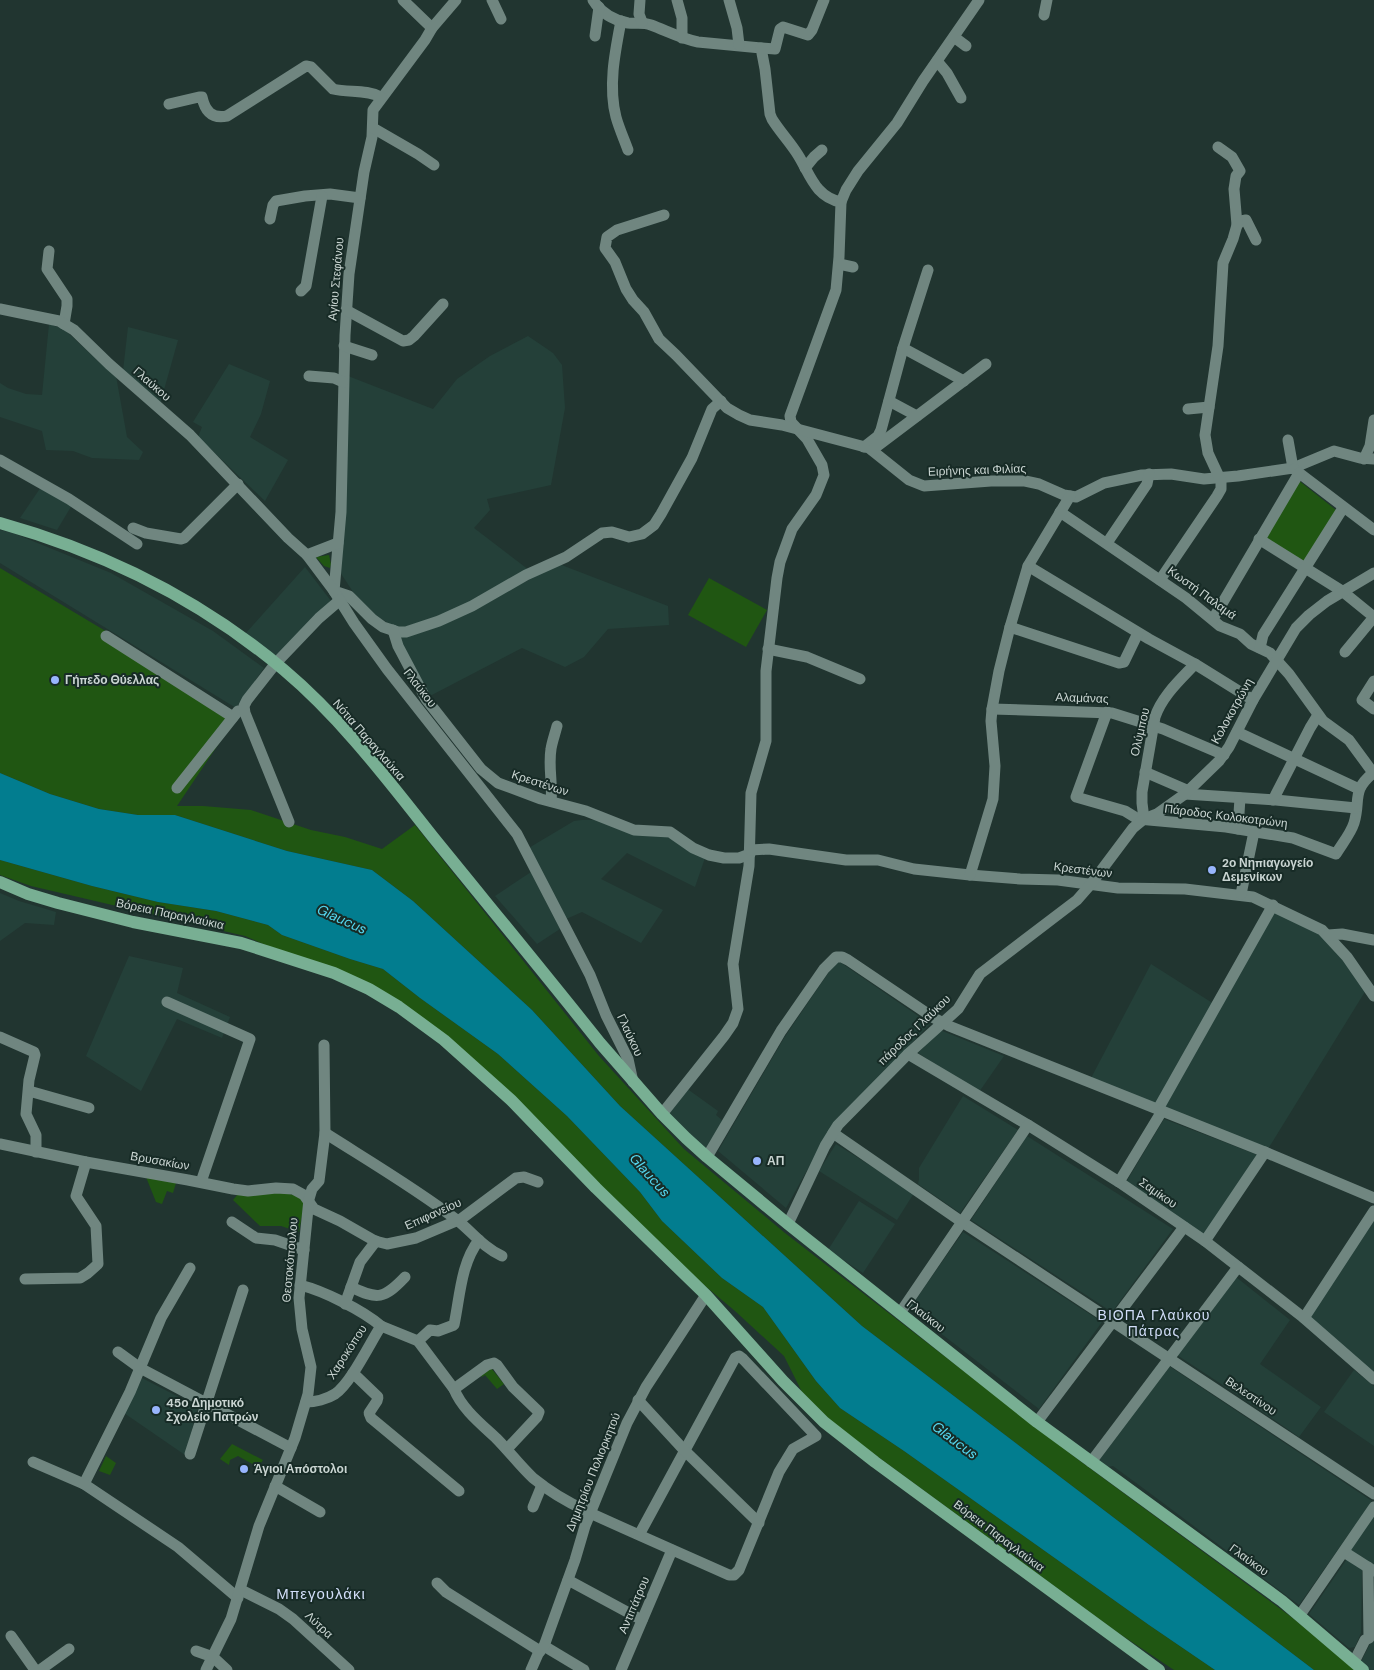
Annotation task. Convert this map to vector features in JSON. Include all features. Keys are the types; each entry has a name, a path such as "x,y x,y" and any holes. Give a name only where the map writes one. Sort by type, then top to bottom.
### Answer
{"main road":[{"name":"Νότια Παραγλαύκια","path":"0,523 57,540 134,572 212,616 276,664 318,702 380,771 634,1082"},
{"name":"Βόρεια Παραγλαύκια","path":"0,882 28,894 58,903 133,922 241,943 334,972 369,989 399,1007 444,1040 511,1100 596,1188 706,1295 783,1381 824,1422 875,1462 1159,1670"},
{"name":"Γλαύκου","path":"634,1082 686,1138 788,1224 1037,1422 1273,1594 1358,1666"}],"street":[{"path":"404,0 432,28"},
{"name":"Αγίου Στεφάνου","path":"337,596 346,310 350,259 374,128 373,110 426,40 432,28 456,0"},
{"path":"492,0 501,20"},
{"path":"640,0 639,14 642,22"},
{"path":"677,0 682,18 682,38"},
{"path":"730,0 739,45"},
{"path":"596,4 607,15 621,21 630,23 642,22 682,38 702,43 774,49 780,29 783,27 808,35 812,30 824,0"},
{"path":"662,1114 724,1036 737,1014 738,1003 732,972 748,873 752,790 766,741 765,679 777,578 784,551 794,525 816,495 824,475 821,463 807,439 791,422 791,411 835,294 839,264 841,202 853,178 897,124 978,0"},
{"path":"1044,15 1047,0"},
{"path":"595,36 596,4"},
{"path":"621,21 614,55 614,102 616,118 628,150"},
{"path":"954,37 966,46"},
{"path":"760,48 765,69 770,114 813,183 832,200 841,202"},
{"path":"937,61 947,73 961,98"},
{"path":"169,104 199,96 202,98 205,109 210,114 221,117 227,116 306,66 311,68 333,90 354,91 381,97"},
{"path":"374,128 434,165"},
{"path":"1160,580 1217,496 1222,485 1210,460 1204,435 1219,340 1223,263 1234,240 1237,225 1234,190 1236,176 1240,170 1232,157 1218,147"},
{"path":"805,168 822,150"},
{"path":"270,219 272,205 276,201 330,194 360,198"},
{"path":"301,291 306,286 322,196"},
{"name":"Ειρήνης και Φιλίας","path":"664,216 617,230 607,237 605,248 615,262 631,298 644,312 659,340 730,410 742,417 798,429 868,448 909,480 922,486 991,481 1025,481 1070,496"},
{"path":"1237,225 1241,221 1246,220 1256,240"},
{"path":"49,251 47,268 67,299 64,324"},
{"path":"839,264 853,268"},
{"path":"868,448 880,434 903,348 928,270"},
{"path":"346,310 403,341 409,340 443,304"},
{"name":"Γλαύκου","path":"0,310 55,320 74,330 190,435 288,538 307,555 387,669 517,834 590,975 606,1016 628,1059 634,1082"},
{"path":"344,346 372,354"},
{"path":"903,348 964,381"},
{"path":"868,448 917,416 986,364"},
{"path":"309,376 334,378 344,382"},
{"path":"177,788 233,717 244,708 247,700 276,664 337,596 350,596 372,619 382,626 406,632 439,621 472,606 526,575 566,557 604,532 612,532 629,537 639,536 654,525 661,514 692,458 712,410 721,401"},
{"path":"889,401 917,416"},
{"path":"1188,409 1209,407"},
{"path":"970,875 993,799 995,766 991,721 992,709 1010,627 1028,566 1070,496 1082,495 1104,483 1149,474 1172,474 1201,479 1296,471 1334,451 1369,459 1374,420"},
{"path":"1288,440 1296,471 1374,530"},
{"path":"0,460 68,499 137,544"},
{"path":"1213,619 1296,471"},
{"path":"1107,544 1147,484 1149,474"},
{"path":"133,528 181,539 184,538 238,484"},
{"path":"1260,648 1263,635 1343,508"},
{"name":"Κωστή Παλαμά","path":"1060,512 1203,610 1220,626 1240,634 1251,644 1268,652 1296,683 1318,715 1326,724 1349,740 1374,774"},
{"path":"1259,539 1342,591 1374,617 1345,652"},
{"path":"307,555 338,543"},
{"path":"1028,566 1253,700"},
{"name":"Κολοκοτρώνη","path":"1091,884 1126,836 1138,823 1157,814 1187,792 1224,755 1253,700 1300,623 1342,591 1374,573"},
{"path":"1010,627 1119,663 1124,662 1138,633"},
{"name":"Κρεστένων","path":"393,630 398,646 426,699 481,769 498,783 523,793 586,811 634,830 670,832 698,851 714,856 739,858 758,848 846,860 878,860 922,870 970,875 1058,880 1118,888 1185,888 1252,896 1319,928 1328,935 1347,957 1374,996"},
{"path":"106,636 233,717"},
{"path":"768,649 807,657 860,679"},
{"name":"Ολύμπου","path":"1144,819 1142,803 1145,772 1157,712 1164,700 1195,664"},
{"path":"1374,681 1362,700 1374,709"},
{"path":"244,708 289,822"},
{"name":"Αλαμάνας","path":"992,709 1106,712 1153,726 1224,755"},
{"name":"Πάροδος Κολοκοτρώνη","path":"1106,712 1076,797 1125,812 1136,818 1238,829 1297,839 1336,854 1354,824 1356,808"},
{"path":"1273,800 1318,715"},
{"path":"551,801 551,748 557,726"},
{"path":"1237,732 1359,789"},
{"path":"1145,772 1187,792 1356,808 1359,789 1364,781 1374,774"},
{"path":"1238,829 1240,798"},
{"path":"1241,894 1254,832"},
{"name":"πάροδος Γλαύκου","path":"788,1224 825,1146 838,1126 908,1054 958,1009 980,974 1070,906 1091,884"},
{"path":"1119,1182 1273,906"},
{"path":"1328,935 1342,934 1374,940"},
{"path":"707,1157 780,1031 824,969 836,957 848,960 942,1022 1374,1198"},
{"path":"168,1002 250,1039 201,1182"},
{"path":"0,1038 34,1052 35,1055 29,1080 26,1114 36,1135 36,1152"},
{"name":"Θεοτοκόπουλου","path":"206,1670 231,1619 259,1526 300,1425 306,1402 312,1367 300,1317 300,1285 309,1203 312,1189 319,1181 325,1133 324,1046"},
{"name":"Σαμίκου","path":"908,1054 1028,1125 1119,1182 1205,1241 1304,1318 1374,1379"},
{"path":"29,1091 89,1108"},
{"path":"900,1313 1028,1125"},
{"path":"325,1133 399,1179 458,1221 490,1249 502,1256"},
{"name":"Βελεστίνου","path":"833,1133 962,1222 1374,1494"},
{"name":"Βρυσακίων","path":"0,1144 243,1191 293,1188 303,1193 309,1203"},
{"path":"1205,1241 1265,1152"},
{"path":"25,1279 80,1278 98,1264 96,1226 76,1196 86,1162"},
{"name":"Επιφανείου","path":"309,1203 314,1209 376,1241 390,1244 407,1240 458,1221 513,1179 524,1177 538,1182"},
{"path":"1304,1318 1374,1211"},
{"path":"232,1222 256,1238 275,1240 304,1250"},
{"path":"1037,1422 1184,1227"},
{"path":"418,1341 430,1330 438,1331 454,1325 466,1266 472,1250 479,1240"},
{"path":"344,1304 360,1262 376,1241"},
{"path":"1091,1462 1238,1267"},
{"path":"84,1484 140,1368 161,1318 190,1268"},
{"path":"351,1287 376,1296 392,1289 405,1277"},
{"name":"Χαροκόπου","path":"300,1285 320,1290 372,1318 381,1326 353,1373 335,1394 316,1401 306,1402"},
{"path":"190,1454 243,1290"},
{"name":"Δημητρίου Πολιορκητού","path":"531,1670 542,1649 568,1580 590,1513 638,1400 706,1295"},
{"path":"381,1326 418,1341 465,1407 542,1485 590,1513 638,1535 729,1575 739,1570 779,1472 793,1450 816,1436 743,1358 738,1356 735,1358 638,1535"},
{"path":"118,1352 140,1368 291,1448"},
{"path":"454,1389 487,1364 494,1363 513,1387 539,1412 537,1417 507,1449"},
{"path":"353,1373 378,1397 378,1401 369,1413 371,1418 459,1491"},
{"path":"638,1400 684,1450 759,1523"},
{"name":"Λύτρα","path":"33,1462 84,1484 178,1547 239,1594 279,1609 293,1619 349,1670"},
{"path":"533,1507 542,1485"},
{"path":"275,1486 320,1512"},
{"path":"1300,1615 1374,1508"},
{"name":"Αντιπάτρου","path":"621,1670 672,1550"},
{"path":"1344,1552 1371,1569 1371,1637 1365,1640 1358,1666"},
{"path":"568,1580 642,1620"},
{"path":"437,1583 446,1592 542,1649 584,1670"},
{"path":"11,1636 35,1670"},
{"path":"40,1670 69,1649"},
{"path":"196,1650 213,1657 227,1670"}],"shaded area":[{"path":"49,324 64,329 116,376 127,437 143,452 139,460 92,458 73,451 46,450 42,431 0,417 0,383 26,394 42,395"},
{"path":"128,327 178,340 160,404 123,371"},
{"path":"528,336 553,353 562,365 565,408 551,485 487,499 490,510 474,528 529,570 470,605 399,629 369,612 359,601 338,569 348,376 433,409 457,379 490,356"},
{"path":"229,364 270,381 261,414 250,437 288,460 265,501 198,437 202,427 193,422"},
{"path":"41,487 72,505 57,530 20,518"},
{"path":"0,530 13,533 111,573 213,631 264,668 236,708 0,563"},
{"path":"559,564 668,606 669,625 608,629 584,657 565,667 522,648 428,697 398,638 496,597"},
{"path":"305,567 331,601 275,658 245,634"},
{"path":"600,820 667,834 705,858 695,887 627,853 601,879 663,910 641,943 582,912 564,920 527,849 574,821"},
{"path":"531,872 560,929 537,944 495,896"},
{"path":"0,893 56,912 54,925 25,923 0,941"},
{"path":"1275,908 1318,929 1366,990 1268,1149 1161,1109"},
{"path":"129,956 183,968 177,993 230,1017 222,1038 177,1019 141,1091 86,1056"},
{"path":"837,960 930,1024 831,1127 786,1208 718,1151 784,1038"},
{"path":"1151,964 1214,1004 1157,1107 1090,1080"},
{"path":"940,1030 1004,1056 979,1092 918,1053"},
{"path":"686,1088 718,1111 716,1115 723,1121 704,1153 665,1116"},
{"path":"963,1096 1018,1130 960,1213 918,1184 919,1168"},
{"path":"1164,1119 1258,1155 1205,1236 1125,1184"},
{"path":"1027,1136 1173,1229 1112,1312 971,1220"},
{"path":"836,1144 914,1193 897,1220 819,1171"},
{"path":"859,1201 895,1224 863,1273 828,1250"},
{"path":"1374,1218 1374,1372 1308,1319"},
{"path":"963,1232 1102,1322 1039,1409 909,1309"},
{"path":"1236,1277 1290,1320 1260,1364 1321,1407 1299,1437 1177,1355"},
{"path":"1169,1366 1372,1501 1299,1605 1113,1466 1107,1467 1100,1461 1100,1457"},
{"path":"1354,1370 1374,1386 1374,1446 1324,1412"},
{"path":"142,1378 198,1407 185,1455 124,1413"},
{"path":"1374,1507 1374,1571 1344,1552"},
{"path":"1347,1559 1362,1569 1361,1633 1355,1647 1349,1648 1309,1614"},
{"path":"1374,1641 1374,1670 1368,1670 1360,1663 1371,1642"}],"green space":[{"path":"1298,480 1336,510 1303,563 1263,538"},
{"path":"329,555 330,568 324,566 316,557"},
{"path":"0,568 129,645 238,715 177,806 251,810 311,830 345,837 382,849 415,825 599,1056 684,1149 785,1233 1080,1461 1294,1619 1355,1670 1314,1670 862,1326 620,1106 532,1010 413,901 372,870 287,851 175,815 138,815 99,809 50,794 0,773"},
{"path":"709,578 767,610 746,647 688,615"},
{"path":"0,860 92,886 158,902 216,911 268,925 282,935 383,969 498,1054 567,1116 640,1192 662,1221 722,1278 763,1307 816,1381 840,1408 1215,1670 1174,1670 1117,1632 836,1426 802,1392 784,1356 685,1269 601,1187 529,1111 384,996 245,936 31,886 0,875"},
{"path":"146,1177 176,1183 173,1193 167,1191 162,1204 156,1202"},
{"path":"272,1191 300,1196 304,1204 299,1232 281,1226 260,1226 233,1200 238,1194"},
{"path":"491,1368 504,1384 497,1389 485,1375 481,1376"},
{"path":"232,1444 263,1460 258,1467 238,1456 230,1460 229,1465 220,1459"},
{"path":"106,1456 116,1463 110,1475 99,1471"}],"water":[{"name":"Glaucus","path":"0,773 50,794 99,809 138,815 175,815 287,851 372,870 413,901 532,1010 620,1106 862,1326 1314,1670 1215,1670 840,1408 816,1381 763,1307 722,1278 662,1221 640,1192 567,1116 498,1054 383,969 282,935 268,925 216,911 158,902 92,886 0,860"}],"place":[{"name":"Γήπεδο Θύελλας","path":"55,680"},
{"name":"2ο Νηπιαγωγείο Δεμενίκων","path":"1212,870"},
{"name":"ΑΠ","path":"757,1161"},
{"name":"45ο Δημοτικό Σχολείο Πατρών","path":"156,1410"},
{"name":"Άγιοι Απόστολοι","path":"244,1469"}],"district":[{"name":"ΒΙΟΠΑ Γλαύκου Πάτρας","path":"1154,1324"},
{"name":"Μπεγουλάκι","path":"321,1594"}]}
